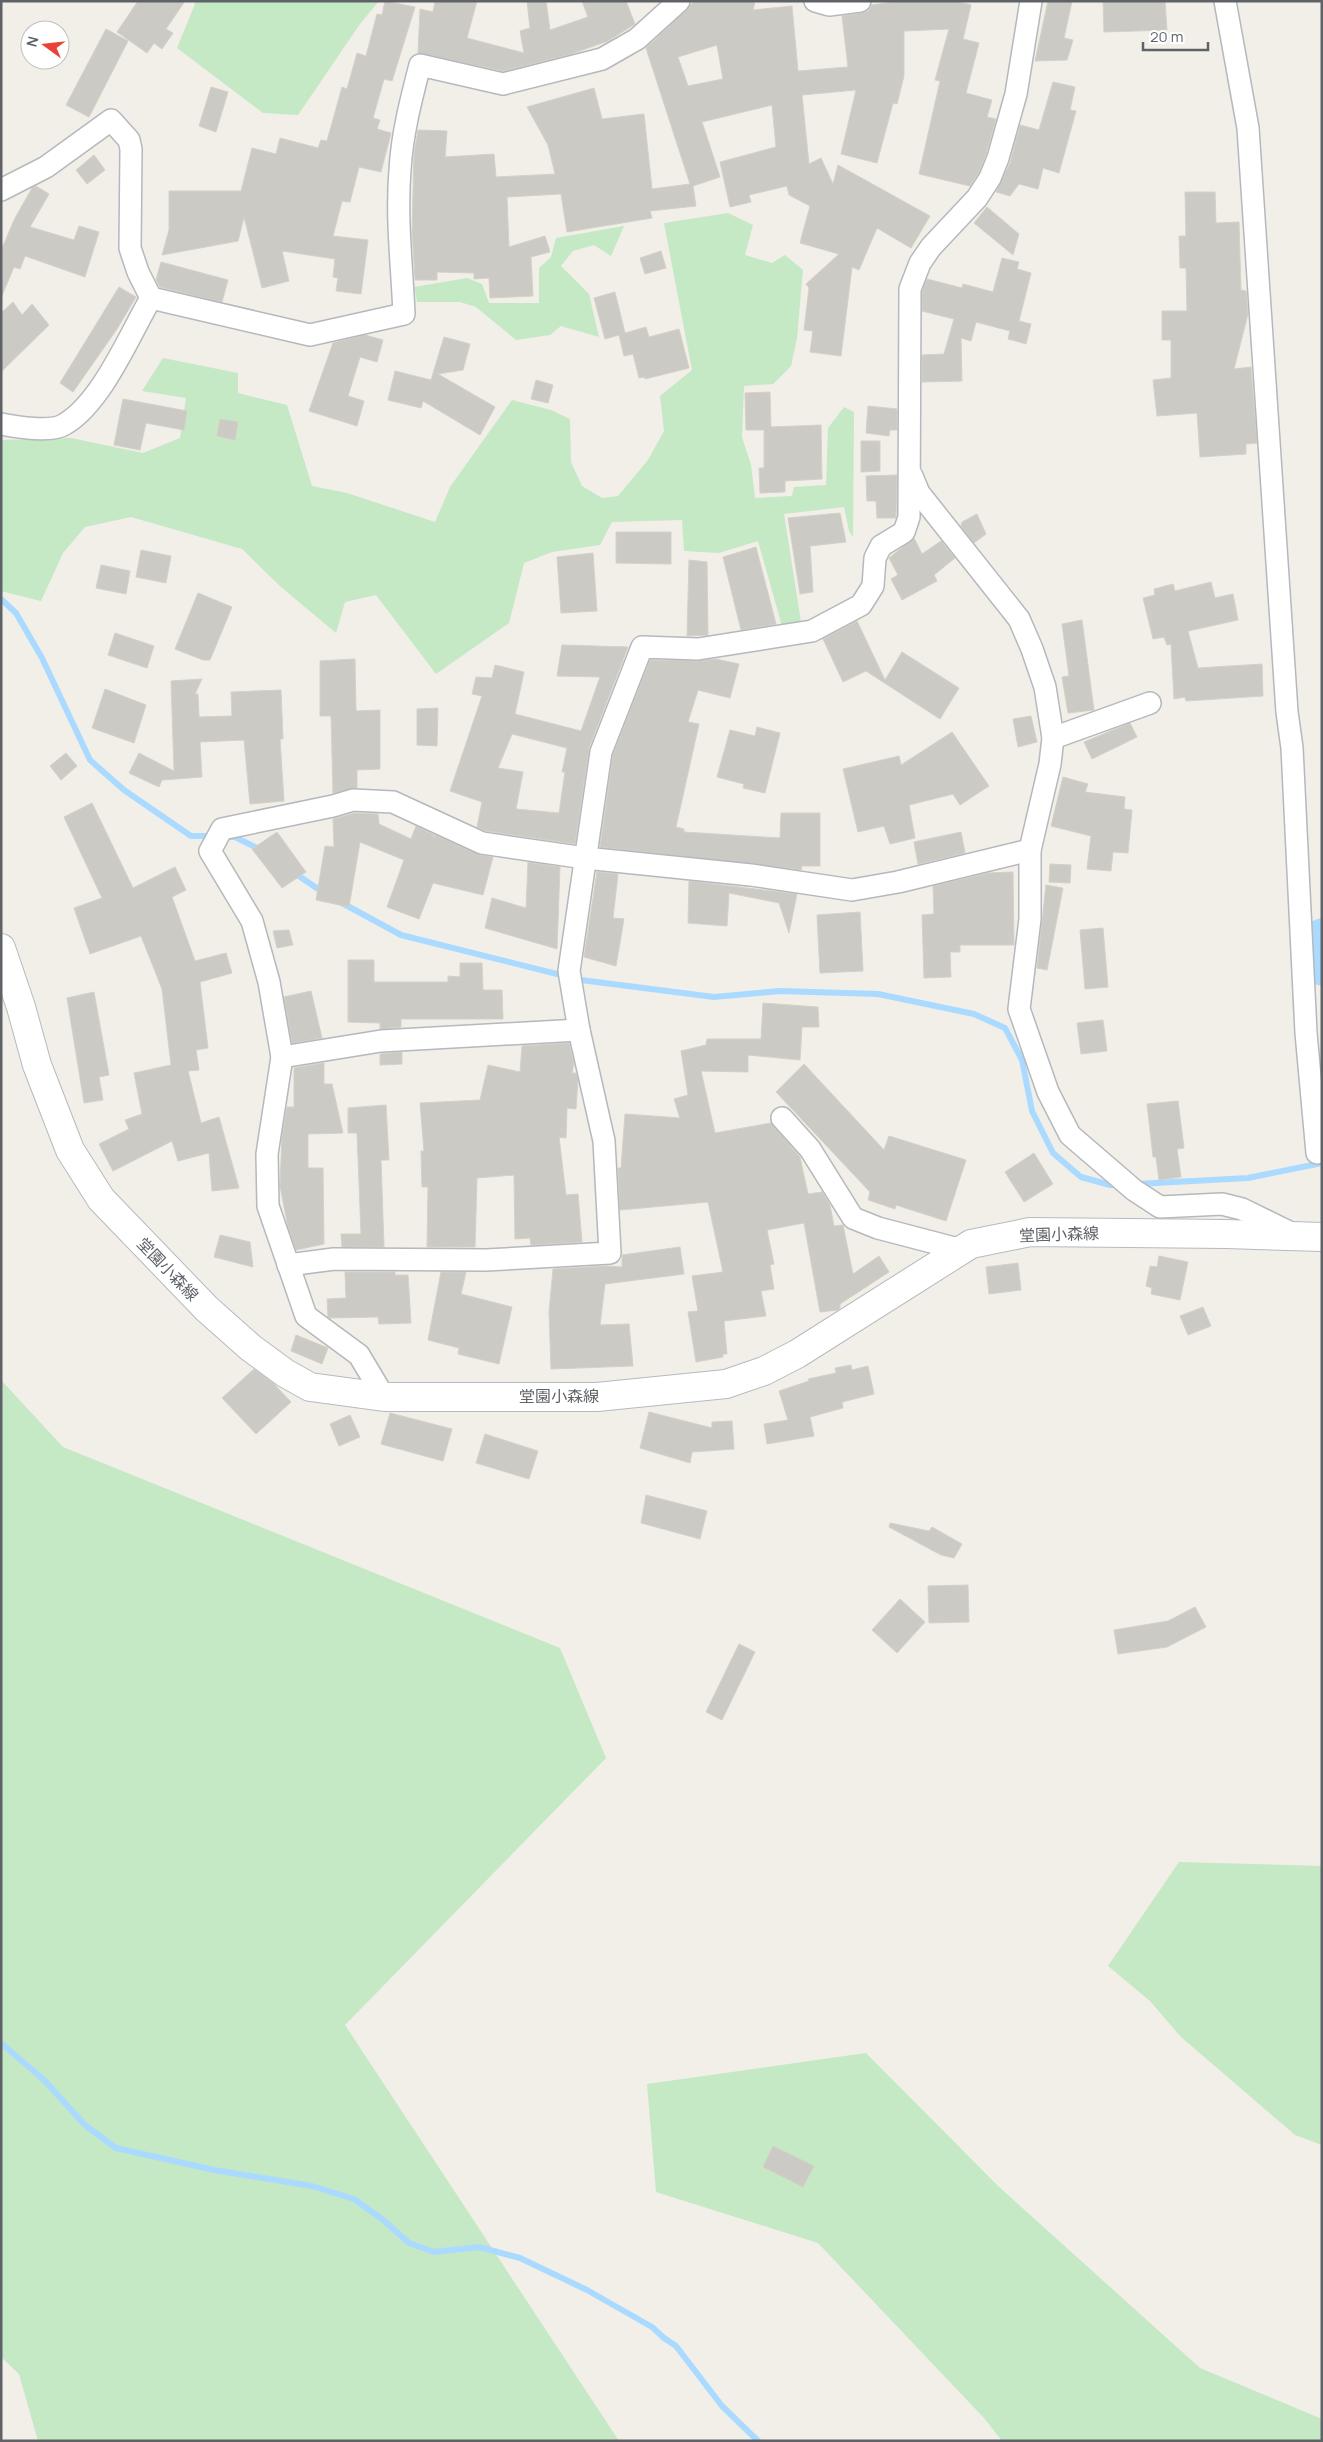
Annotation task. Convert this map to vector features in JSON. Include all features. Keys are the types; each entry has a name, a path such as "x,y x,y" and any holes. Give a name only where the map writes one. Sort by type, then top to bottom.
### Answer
{"main road":[{"name":"堂園小森線","path":"1,948 21,1007 37,1065 70,1150 100,1198 207,1309 251,1348 285,1373 310,1387 384,1397 597,1397 726,1384 764,1371 797,1354 971,1244 1030,1232 1309,1236"}],"street":[{"path":"151,298 310,335 404,314 399,233 400,169 406,116 420,65 503,84 602,59 637,39 679,1"},
{"path":"815,1 829,5 860,1"},
{"path":"288,1265 334,1259 486,1260 610,1253 604,1141 569,971 601,752 642,647 698,649 812,631 861,605 873,586 875,558 881,546 904,532 910,503 910,289 920,264 931,246 977,198 993,172 1016,94 1031,1"},
{"path":"1225,1 1248,128 1287,712 1292,748 1306,1033 1317,1153"},
{"path":"1,190 46,167 111,120 129,140 131,150 130,248 138,272 151,298"},
{"path":"1,424 24,429 64,425 95,396 151,298"},
{"path":"910,471 919,493 1019,618 1032,648 1045,688 1053,738 1050,764 1030,850 1030,919 1019,1009 1048,1092 1070,1135 1134,1190 1160,1207 1222,1204 1242,1209 1309,1236"},
{"path":"1053,738 1150,703"},
{"path":"384,1397 360,1356 306,1316 268,1206 266,1154 282,1057 269,982 252,921 210,851 222,829 333,806 353,800 393,802 482,843 585,858 751,875 852,890 898,882 1030,850"},
{"path":"282,1057 380,1041 580,1030"},
{"path":"782,1118 810,1148 853,1218 878,1228 962,1250"}],"green space":[{"path":"194,1 379,1 360,24 298,115 263,113 177,48 195,4"},
{"path":"728,213 753,225 745,255 772,263 785,255 803,270 797,338 791,366 773,384 744,386 742,437 751,465 755,498 792,496 794,487 826,485 828,428 844,407 854,412 853,537 849,531 844,507 784,514 801,622 782,626 758,541 719,553 684,551 682,520 612,522 600,545 552,552 524,563 509,623 436,674 376,595 345,602 336,633 281,587 242,549 131,517 85,527 63,553 41,601 1,591 1,440 71,438 143,453 180,438 186,398 142,391 163,358 238,373 238,393 287,405 312,486 347,493 435,522 450,487 512,400 551,410 570,419 571,462 582,486 602,498 618,496 648,460 664,431 660,396 692,370 664,223"},
{"path":"624,226 611,256 594,245 573,251 561,266 589,294 599,337 561,326 550,335 516,340 476,307 460,302 417,302 414,287 467,278 482,284 489,303 539,303 539,268 551,257 556,238"},
{"path":"1,1380 63,1447 560,1648 606,1758 345,2025 619,2441 38,2441 19,2374 1,2357"},
{"path":"1179,1862 1322,1866 1322,2145 1295,2135 1181,2037 1150,2001 1108,1966"},
{"path":"866,2053 998,2186 1200,2368 1322,2419 1322,2441 1002,2441 984,2418 818,2243 656,2192 647,2084"}],"building":[{"path":"138,1 185,1 166,29 173,33 162,49 154,43 147,53 117,32"},
{"path":"385,1 415,7 392,81 384,79 373,118 380,120 377,129 391,133 381,172 359,167 350,202 342,201 333,236 368,240 361,294 336,291 338,278 333,277 335,259 282,251 289,281 262,288 244,217 238,241 162,255 169,230 169,191 241,191 252,148 276,154 280,138 318,148 321,140 327,141 342,87 347,89 357,53 366,56 377,14 382,15"},
{"path":"435,1 477,1 467,38 524,53 520,31 530,28 527,1 546,1 550,30 588,17 582,1 626,1 635,24 608,41 571,54 503,71 418,53 420,9 433,12"},
{"path":"694,1 755,1 753,10 792,6 798,71 848,67 842,16 868,11 872,5 899,1 955,1 971,5 963,39 979,43 966,93 992,100 987,117 996,119 986,154 979,172 970,186 919,174 940,81 935,80 949,29 904,31 904,76 897,104 893,103 877,163 841,154 856,90 802,95 809,164 821,158 833,184 838,165 930,216 911,248 877,228 859,270 852,267 841,356 810,352 813,331 804,330 809,288 806,284 839,254 800,243 810,206 789,195 787,186 749,195 751,202 730,207 720,162 776,147 772,105 702,122 720,177 693,186 696,206 650,211 652,218 567,232 561,194 507,197 509,247 545,236 550,252 531,257 533,296 490,298 489,278 474,279 474,273 437,272 437,280 415,280 412,232 414,154 418,130 447,131 445,157 494,154 496,177 555,174 548,145 527,107 594,88 602,119 644,114 652,189 690,184 646,48 687,10","holes":["717,45 723,79 688,86 678,57"]},
{"path":"1048,1 1072,1 1064,38 1073,40 1067,60 1035,61"},
{"path":"1103,1 1165,1 1167,30 1104,32"},
{"path":"106,29 128,41 89,117 66,105"},
{"path":"1053,82 1075,87 1070,110 1076,111 1059,173 1043,168 1038,189 1019,184 1010,196 996,192 1010,163 1020,125 1039,130"},
{"path":"211,87 228,92 216,132 199,126"},
{"path":"94,155 105,170 87,184 76,170"},
{"path":"36,186 49,194 30,227 74,240 79,226 99,232 85,277 25,256 20,269 14,267 1,298 1,251 14,220 32,188"},
{"path":"1185,192 1215,192 1216,223 1239,222 1241,290 1246,291 1248,314 1234,369 1251,367 1257,443 1246,444 1246,454 1200,457 1197,413 1157,416 1153,380 1171,378 1171,340 1162,340 1162,311 1187,311 1186,268 1180,268 1179,236 1186,236"},
{"path":"987,207 1019,234 1013,255 974,223"},
{"path":"661,251 666,268 645,274 640,258"},
{"path":"1002,258 1019,262 1017,269 1031,273 1019,321 1031,324 1026,344 1008,339 1010,331 976,322 971,341 961,338 962,381 922,382 922,355 944,354 954,319 922,311 922,292 927,279 962,288 963,284 993,292"},
{"path":"161,262 228,280 222,302 160,287 156,280"},
{"path":"119,287 136,297 117,329 73,392 60,383"},
{"path":"615,292 625,333 646,327 649,337 679,329 689,368 645,379 645,377 639,378 633,354 624,356 619,335 605,339 594,298"},
{"path":"13,302 22,315 32,304 49,325 1,372 1,313"},
{"path":"365,335 383,340 377,362 360,357 348,396 364,401 357,426 309,411 333,343"},
{"path":"444,337 470,344 463,370 438,374 495,407 480,435 423,401 421,408 388,400 395,371 431,380"},
{"path":"536,380 553,385 548,403 531,399"},
{"path":"770,392 771,427 821,425 822,479 785,481 785,492 760,493 759,468 764,468 764,430 746,430 745,393"},
{"path":"123,399 187,411 184,430 146,423 140,450 114,445"},
{"path":"868,406 897,409 897,430 890,430 889,436 866,433"},
{"path":"220,419 238,422 235,440 217,436"},
{"path":"861,441 880,441 880,471 861,472"},
{"path":"897,475 896,518 877,518 876,501 867,501 866,476"},
{"path":"840,513 846,542 810,546 813,592 800,594 788,518"},
{"path":"977,514 986,534 974,543 961,526 962,522"},
{"path":"616,532 671,532 671,564 616,563"},
{"path":"914,538 922,554 941,541 955,558 934,575 937,581 902,600 891,579 898,575 889,558"},
{"path":"756,547 776,624 741,630 723,557"},
{"path":"141,550 171,556 166,583 136,577"},
{"path":"593,553 597,611 561,613 557,557"},
{"path":"689,560 707,562 708,635 687,636"},
{"path":"101,565 130,571 126,594 96,588"},
{"path":"1211,582 1215,598 1233,594 1238,620 1188,631 1198,668 1262,664 1263,696 1186,701 1185,697 1174,699 1171,644 1167,645 1164,637 1153,639 1143,598 1155,595 1154,589 1173,584 1175,591"},
{"path":"198,593 232,607 210,660 203,660 175,649"},
{"path":"1082,620 1094,710 1068,713 1062,677 1069,676 1062,624"},
{"path":"857,621 885,680 902,652 959,688 940,719 866,671 843,682 823,639"},
{"path":"115,633 154,646 147,668 108,655"},
{"path":"562,645 628,647 589,748 575,844 486,831 477,827 482,802 450,791 482,696 472,694 476,677 492,678 495,665 524,672 515,714 581,731 600,677 557,676","holes":["512,734 567,748 562,772 565,772 559,813 516,809 523,772 498,768"]},
{"path":"355,659 356,711 380,710 380,769 357,770 357,788 333,793 331,716 320,716 320,661"},
{"path":"716,659 739,664 730,698 698,690 688,722 699,724 676,827 684,829 684,832 780,838 781,813 820,813 820,866 802,866 801,870 600,847 613,755 650,660 698,661"},
{"path":"202,679 195,694 198,694 199,717 232,716 231,692 281,690 283,739 280,739 284,801 250,804 244,740 200,742 202,777 162,780 159,787 129,773 139,753 174,771 171,681"},
{"path":"105,689 146,705 134,743 92,728"},
{"path":"438,708 437,746 417,745 417,709"},
{"path":"1031,716 1037,742 1018,747 1013,719"},
{"path":"1130,723 1137,737 1092,759 1084,742"},
{"path":"757,727 780,733 765,793 743,788 744,784 717,777 730,730 755,736"},
{"path":"952,732 989,786 960,805 953,794 909,805 915,838 890,844 884,826 858,832 843,769 899,756 901,765"},
{"path":"66,753 77,766 61,780 50,766"},
{"path":"1063,777 1088,784 1085,792 1125,797 1124,809 1132,810 1128,853 1113,852 1111,871 1087,869 1091,836 1051,826"},
{"path":"92,803 133,888 175,867 186,890 172,897 195,961 226,953 232,973 200,982 208,1048 196,1050 199,1070 188,1071 201,1123 219,1117 239,1188 212,1191 209,1153 178,1161 172,1141 113,1171 99,1144 129,1129 125,1120 142,1114 134,1073 171,1065 162,989 141,936 90,954 74,908 102,898 64,817"},
{"path":"355,813 378,814 379,824 411,839 416,826 434,835 434,839 435,835 477,854 493,857 483,895 433,883 419,919 387,907 404,860 360,842 349,907 316,900 325,846 334,847 333,819"},
{"path":"277,832 306,872 282,888 252,849"},
{"path":"961,832 965,853 918,864 914,842"},
{"path":"528,862 560,867 557,949 485,928 492,898 526,908"},
{"path":"1050,864 1071,865 1070,883 1049,882"},
{"path":"597,872 618,874 613,918 624,919 616,966 584,957"},
{"path":"1013,872 1014,945 960,945 960,952 950,952 951,977 924,978 922,915 934,914 933,886 988,873"},
{"path":"689,881 797,894 789,933 779,903 729,893 727,926 688,923"},
{"path":"1046,885 1063,888 1047,970 1037,968"},
{"path":"860,912 863,971 820,973 817,915"},
{"path":"1103,928 1108,987 1085,989 1080,930"},
{"path":"289,930 293,945 277,948 273,931"},
{"path":"348,960 374,960 374,982 448,982 448,976 460,977 460,963 482,963 483,990 502,990 503,1019 401,1019 401,1027 380,1029 380,1023 348,1022"},
{"path":"311,991 322,1038 292,1043 284,997"},
{"path":"94,992 109,1075 99,1077 103,1100 84,1103 67,998"},
{"path":"763,1003 818,1007 819,1027 802,1027 800,1060 748,1055 748,1072 701,1071 715,1133 771,1123 800,1157 808,1194 822,1192 830,1205 834,1226 843,1225 853,1274 879,1256 889,1272 840,1304 838,1310 820,1312 804,1223 767,1230 774,1264 770,1265 774,1289 761,1291 766,1316 724,1321 727,1354 723,1354 723,1357 696,1362 688,1312 698,1311 692,1276 723,1272 708,1202 620,1210 618,1168 621,1168 625,1114 680,1118 674,1099 688,1095 681,1051 706,1045 707,1039 761,1039"},
{"path":"1103,1020 1107,1051 1081,1054 1077,1023"},
{"path":"569,1043 574,1063 572,1073 576,1073 578,1080 576,1109 567,1108 566,1138 559,1137 566,1195 578,1194 582,1242 531,1245 530,1238 515,1239 514,1175 477,1178 475,1247 427,1247 428,1187 422,1187 421,1151 424,1151 420,1103 480,1100 488,1065 520,1072 522,1046"},
{"path":"402,1052 402,1064 380,1065 380,1054"},
{"path":"324,1063 324,1084 332,1084 343,1133 308,1134 308,1168 323,1168 324,1244 296,1250 288,1227 280,1186 282,1137 287,1107 294,1107 294,1068"},
{"path":"804,1064 884,1150 889,1136 966,1160 946,1221 896,1205 895,1209 868,1200 870,1192 776,1092"},
{"path":"1178,1101 1184,1148 1177,1149 1181,1177 1159,1180 1156,1157 1153,1157 1147,1104"},
{"path":"386,1105 389,1160 381,1160 384,1247 342,1247 341,1234 361,1234 357,1133 348,1133 348,1108"},
{"path":"1034,1153 1053,1184 1024,1202 1005,1172"},
{"path":"220,1235 250,1242 253,1267 214,1257"},
{"path":"680,1247 684,1274 605,1284 600,1325 629,1324 633,1366 551,1369 549,1312 553,1269 622,1267 622,1255"},
{"path":"1159,1256 1188,1262 1180,1300 1151,1294 1152,1288 1146,1286 1150,1266 1157,1267"},
{"path":"1018,1263 1021,1290 989,1294 986,1267"},
{"path":"345,1272 395,1272 395,1275 408,1275 411,1323 379,1324 378,1317 328,1317 327,1299 346,1298"},
{"path":"441,1272 466,1272 461,1294 512,1307 499,1364 458,1354 459,1348 428,1340"},
{"path":"1203,1307 1211,1326 1188,1335 1180,1316"},
{"path":"296,1335 328,1348 322,1364 291,1351"},
{"path":"851,1365 852,1370 868,1366 874,1394 842,1402 843,1408 810,1417 814,1436 767,1444 764,1424 788,1420 779,1391 809,1381 808,1379 836,1373 835,1368"},
{"path":"254,1369 273,1383 291,1402 256,1434 222,1398"},
{"path":"649,1412 712,1428 712,1422 732,1421 734,1449 692,1452 690,1463 640,1448"},
{"path":"390,1413 452,1429 443,1461 381,1444"},
{"path":"350,1415 360,1437 339,1446 330,1424"},
{"path":"485,1434 538,1451 529,1479 476,1463"},
{"path":"646,1495 707,1511 700,1539 641,1523"},
{"path":"890,1523 929,1531 932,1527 962,1544 954,1558 941,1555 889,1527"},
{"path":"968,1585 969,1622 929,1623 928,1586"},
{"path":"900,1599 925,1622 897,1653 872,1630"},
{"path":"1195,1607 1206,1627 1167,1647 1118,1654 1114,1630 1168,1621"},
{"path":"739,1644 755,1652 722,1720 706,1712"},
{"path":"773,2146 814,2166 803,2187 763,2167"}],"waterway":[{"path":"1,599 16,613 42,658 90,760 124,790 191,836 214,836"},
{"path":"229,837 235,837 263,851"},
{"path":"293,872 324,893"},
{"path":"342,903 401,935 581,980 714,997 780,991 878,994 974,1014 1005,1028 1022,1060 1032,1111 1053,1153 1081,1177 1110,1185 1119,1185"},
{"path":"1322,938 1319,950 1322,966"},
{"path":"1137,1184 1248,1178 1322,1163"},
{"path":"1,2043 44,2080 85,2125 116,2148 214,2170 312,2186 354,2199 382,2219 409,2243 434,2252 479,2247 520,2258 587,2290 652,2327 676,2346 722,2406 758,2441"}]}
